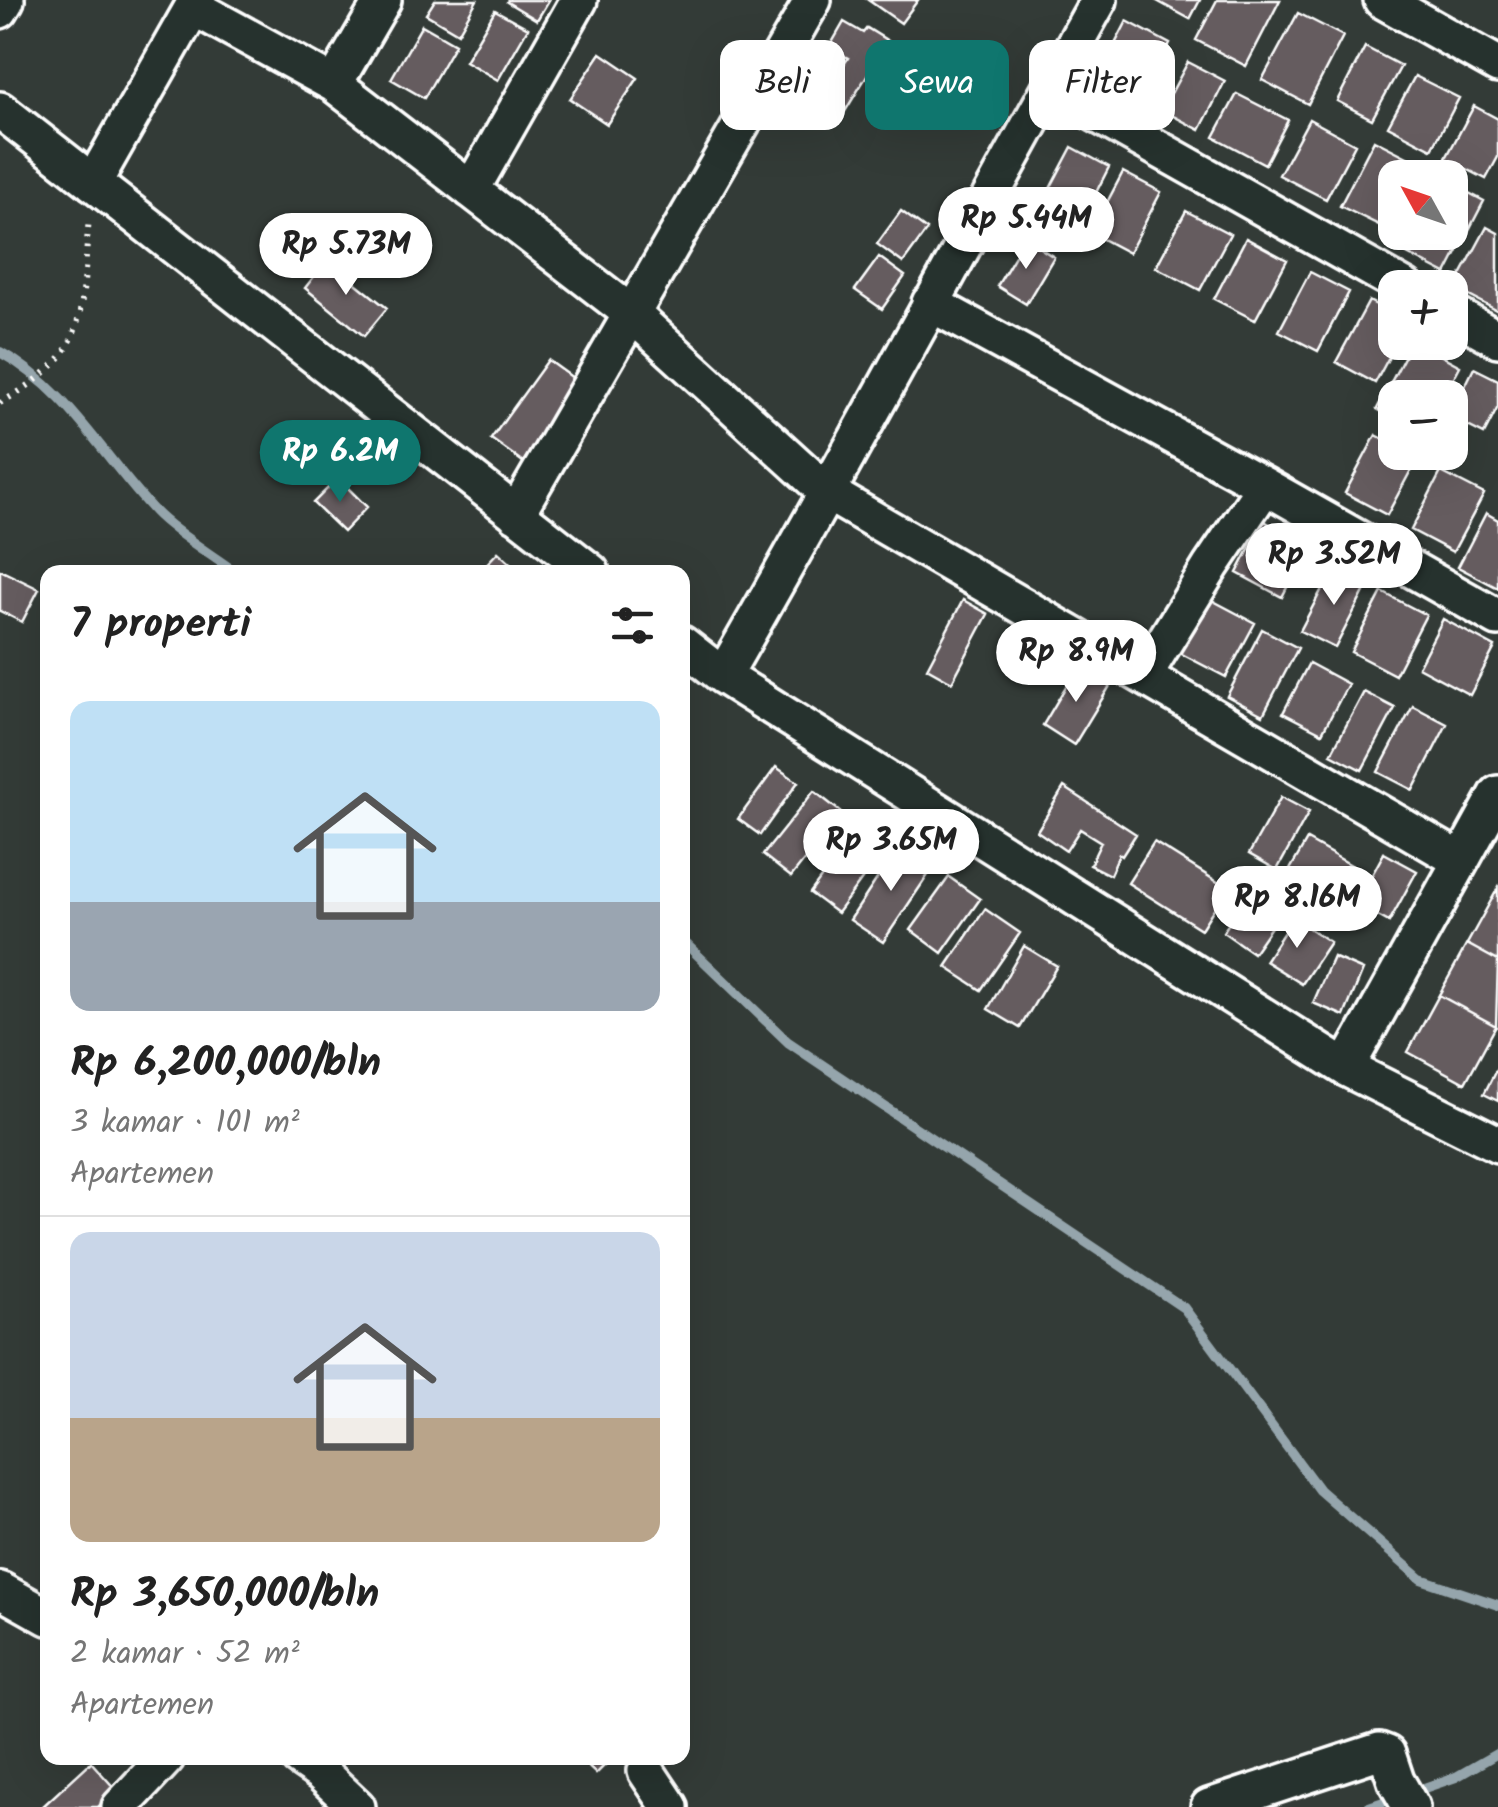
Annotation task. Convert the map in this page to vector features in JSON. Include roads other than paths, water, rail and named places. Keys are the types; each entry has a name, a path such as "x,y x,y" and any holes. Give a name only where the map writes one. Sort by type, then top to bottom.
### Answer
{"street":[{"path":"0,10 6,0"},
{"path":"334,84 383,0"},
{"path":"471,190 579,0"},
{"path":"516,514 813,0"},
{"path":"1077,40 1099,0"},
{"path":"1382,0 1498,65"},
{"path":"93,183 195,4 334,84 632,314 828,493 1460,860"},
{"path":"0,110 582,565"},
{"path":"722,676 828,493 1029,126"},
{"path":"1125,130 1378,272"},
{"path":"930,303 1498,618"},
{"path":"1468,322 1498,339"},
{"path":"1144,676 1265,486"},
{"path":"690,650 722,676 1346,1068 1498,1144"},
{"path":"1346,1068 1498,794"},
{"path":"0,1590 40,1612"},
{"path":"1209,1807 1379,1751 1386,1754 1404,1794"},
{"path":"120,1807 159,1765"},
{"path":"309,1765 357,1807"},
{"path":"646,1771 670,1807"}],"waterway":[{"path":"0,352 46,385 163,520 225,565"},
{"path":"690,948 788,1042 1184,1308 1319,1490 1421,1579 1498,1605"},
{"path":"1369,1807 1456,1777 1498,1753"}]}
